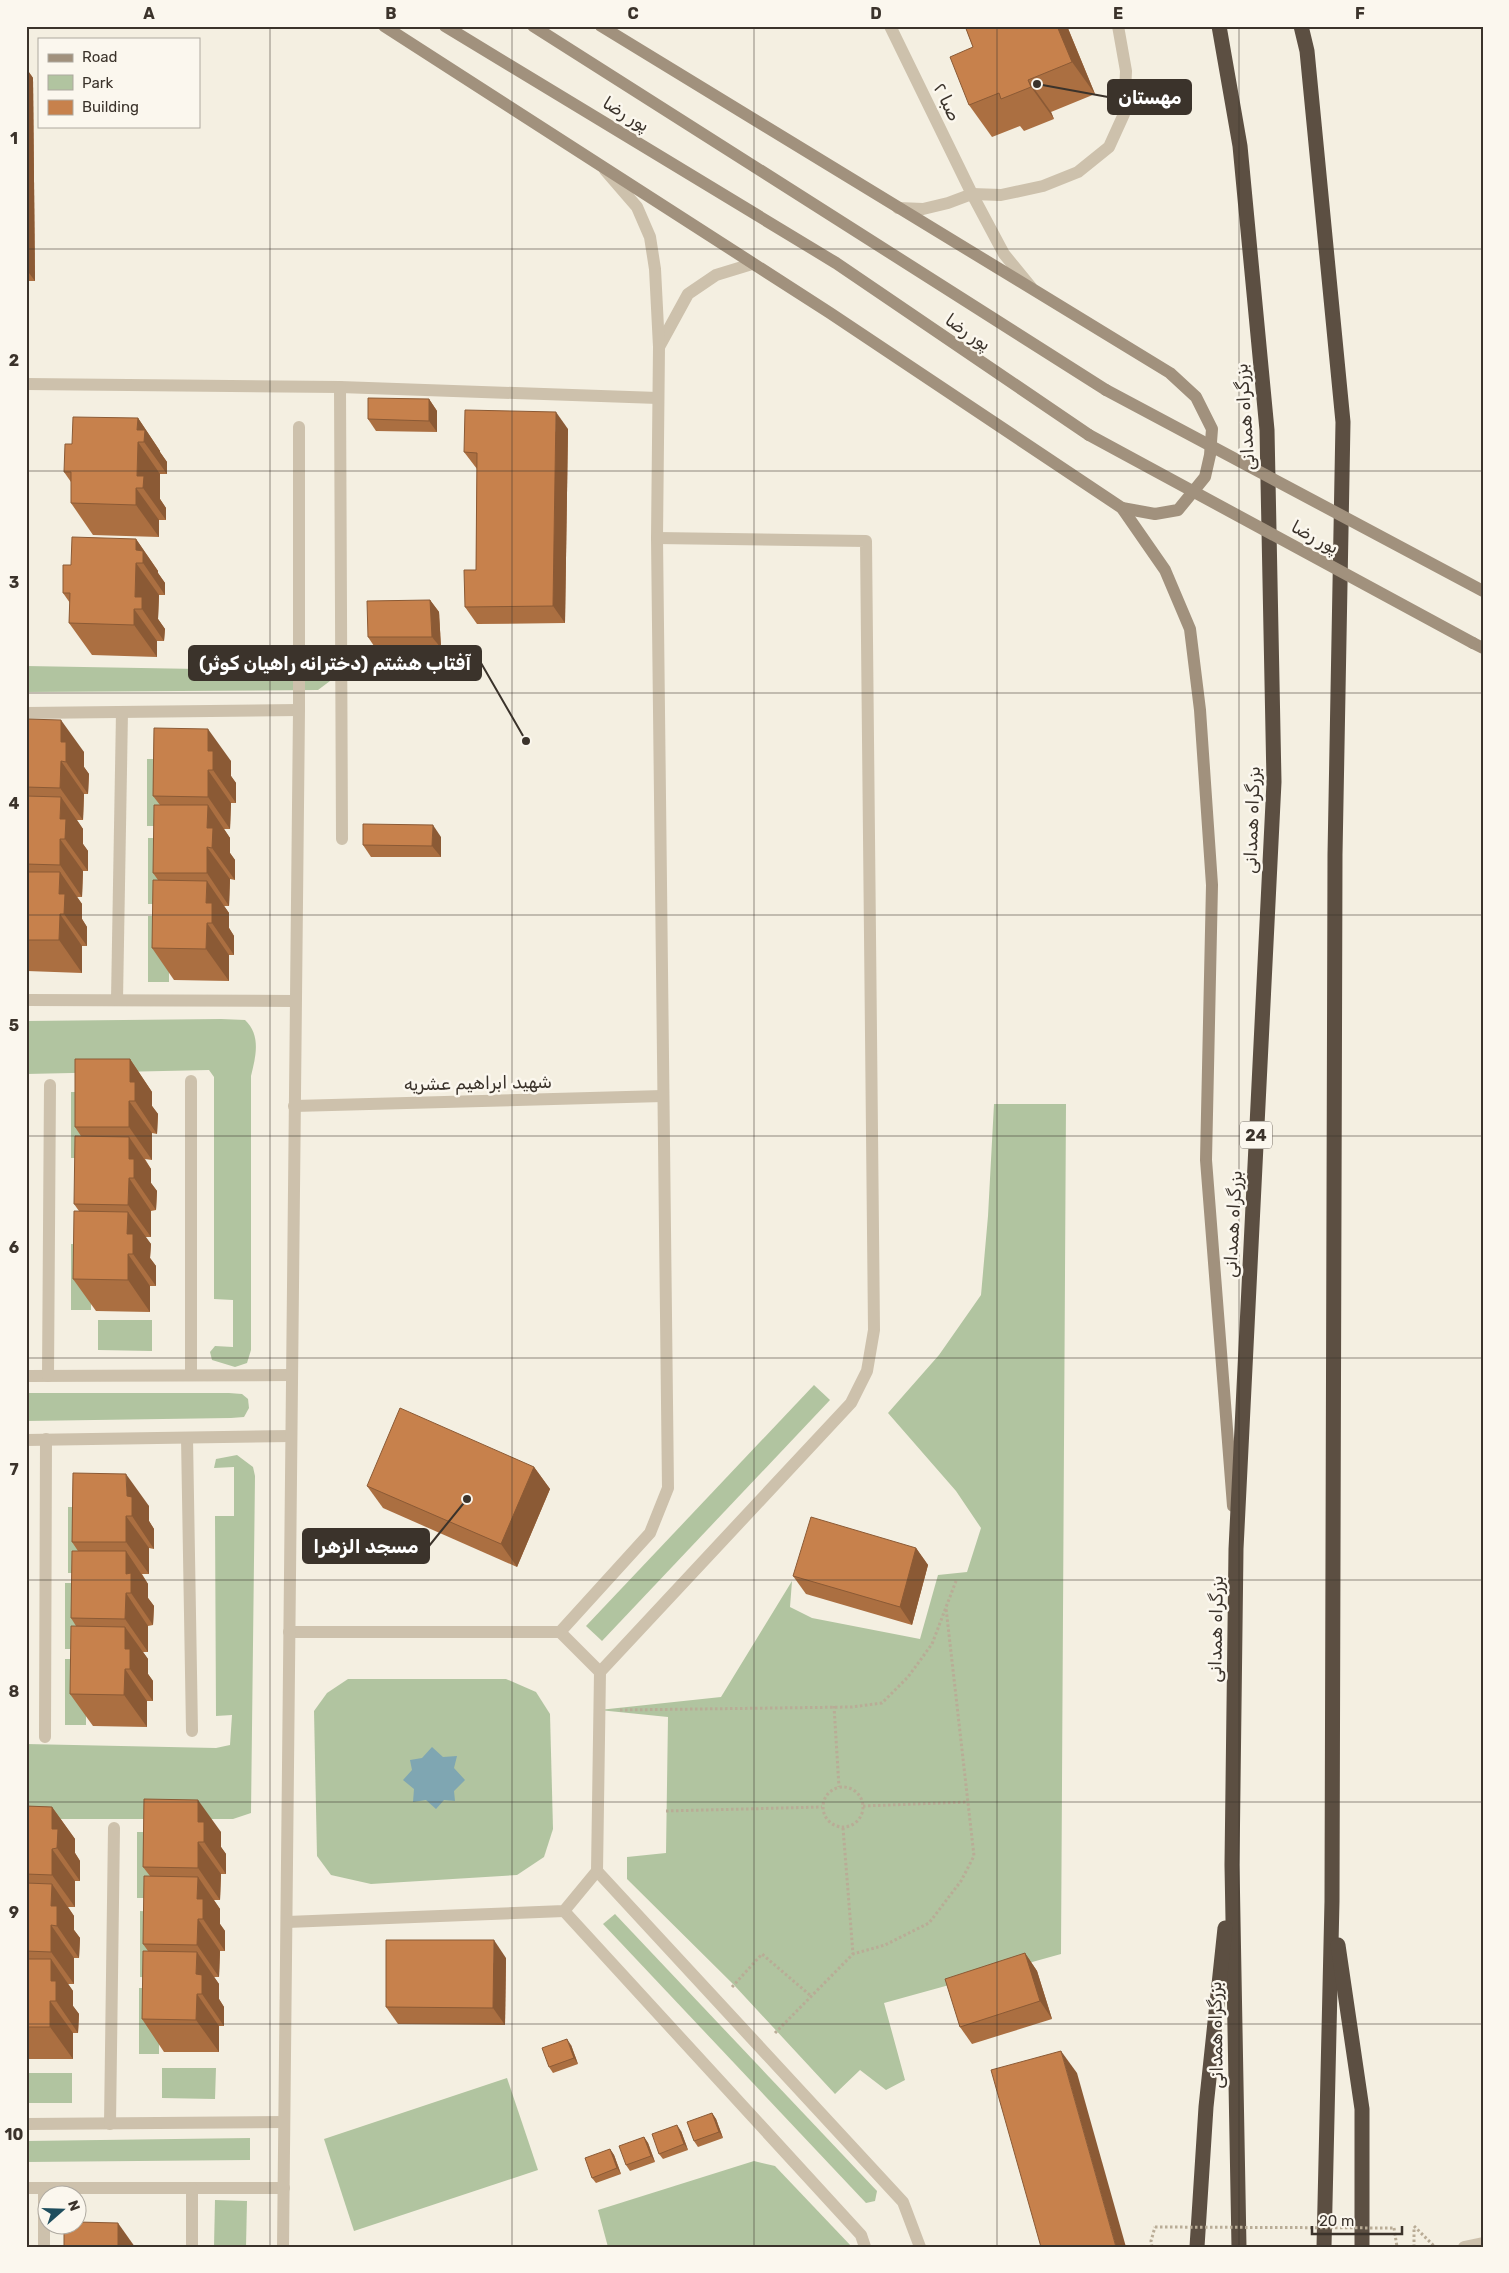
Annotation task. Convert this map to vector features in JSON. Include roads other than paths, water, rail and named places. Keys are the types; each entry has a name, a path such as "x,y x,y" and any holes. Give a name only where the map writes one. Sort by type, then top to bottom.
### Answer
{"highway":[{"name":"بزرگراه همدانی","path":"1219,26 1240,146 1267,430 1274,782 1236,1549 1232,1865 1239,2247"},
{"path":"1301,26 1307,50 1343,422 1335,855 1332,1901 1324,2247"},
{"path":"1197,2247 1206,2107 1232,1865"},
{"path":"1332,1901 1362,2109 1362,2246"}],"street":[{"path":"384,26 752,264 1122,508 1165,570 1190,629 1200,710 1212,884 1206,1160 1236,1549"},
{"name":"پور رضا","path":"445,26 836,263 1089,435 1478,645"},
{"name":"پور رضا","path":"533,26 1106,390 1483,591"},
{"path":"601,26 1170,373 1196,397 1212,429 1210,455 1205,477 1178,510 1155,514 1122,508"},
{"name":"صبا ۲","path":"890,26 972,194 1004,254 1034,290"},
{"path":"898,208 923,209 948,203 972,194 1001,195 1043,186 1078,172 1109,148 1124,114 1126,71 1118,26"},
{"path":"560,1632 650,1533 668,1488 657,538 658,347 655,269 650,237 637,207 602,167"},
{"path":"658,347 688,294 716,275 752,264"},
{"path":"26,384 340,387 658,398"},
{"path":"340,387 342,839"},
{"path":"283,2247 299,710 299,427"},
{"path":"286,1922 564,1911 597,1871 600,1672 851,1403 867,1371 874,1330 866,541 657,538"},
{"path":"26,713 299,710"},
{"path":"117,1000 122,712"},
{"path":"26,1000 296,1001"},
{"path":"191,1081 191,1375"},
{"path":"48,1376 50,1085"},
{"name":"شهید ابراهیم عشریه","path":"294,1106 663,1096"},
{"path":"26,1376 292,1375"},
{"path":"26,1440 291,1436"},
{"path":"187,1438 192,1731"},
{"path":"45,1737 46,1439"},
{"path":"289,1632 560,1632 600,1672"},
{"path":"110,2124 114,1828"},
{"path":"597,1871 903,2202 920,2247"},
{"path":"564,1911 861,2234 865,2247"},
{"path":"26,2124 284,2122"},
{"path":"88,2188 284,2188"},
{"path":"192,2188 192,2247"},
{"path":"1464,2247 1483,2243"}],"water":[{"path":"432,1747 443,1757 457,1756 454,1768 465,1780 454,1791 455,1801 444,1800 436,1809 426,1800 413,1802 414,1789 403,1780 412,1770 410,1760 422,1758"}],"place":[{"name":"مهستان","path":"1037,84"},
{"name":"آفتاب هشتم (دخترانه راهیان کوثر)","path":"526,741"},
{"name":"مسجد الزهرا","path":"467,1499"}]}
